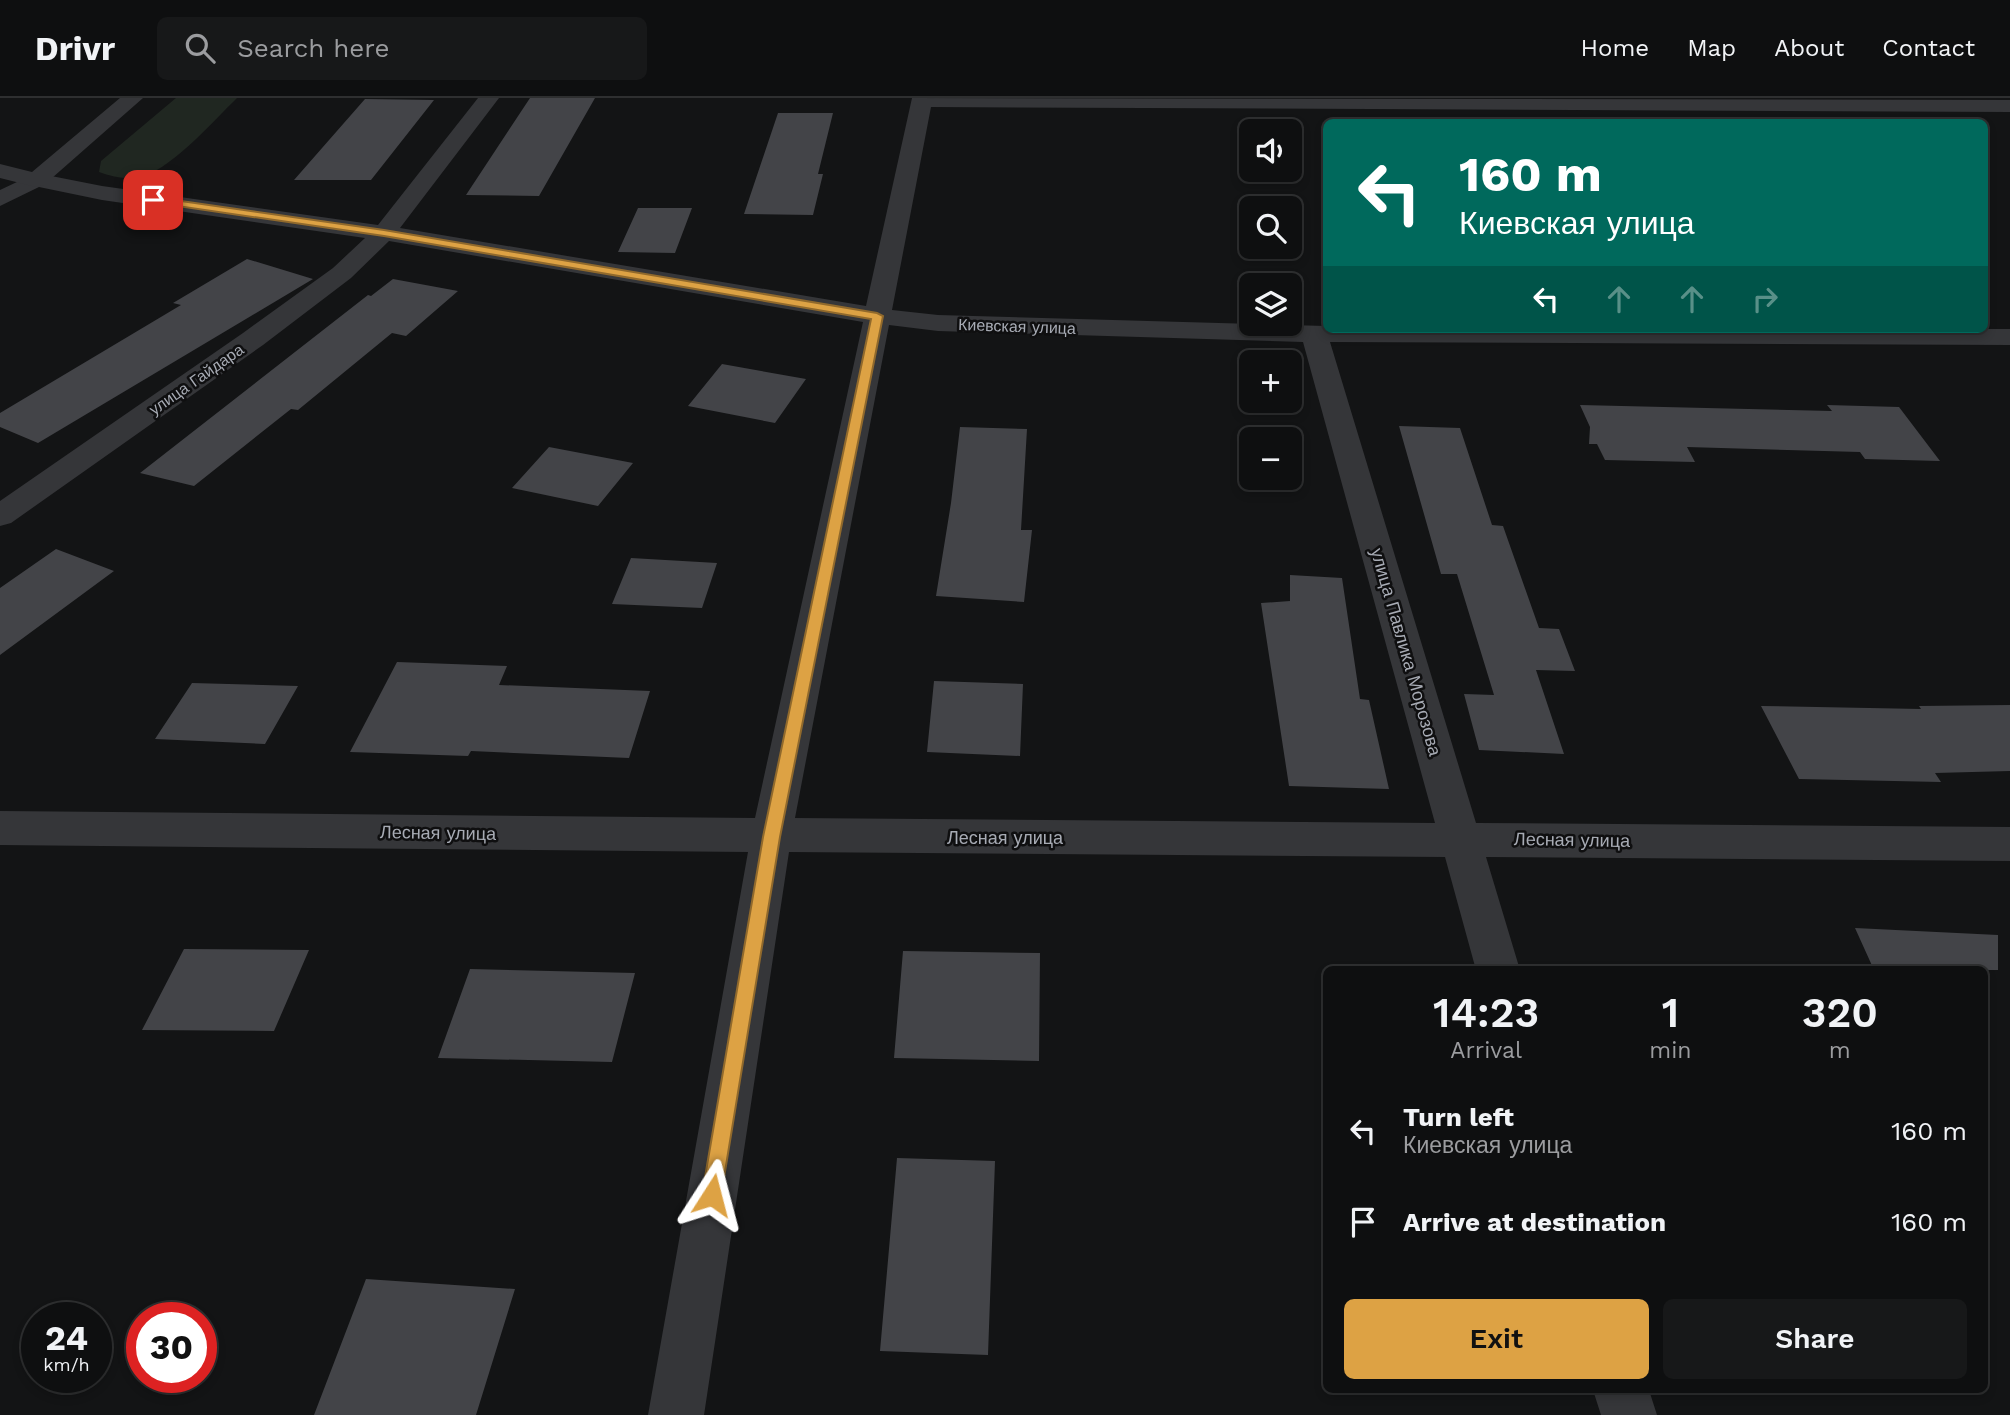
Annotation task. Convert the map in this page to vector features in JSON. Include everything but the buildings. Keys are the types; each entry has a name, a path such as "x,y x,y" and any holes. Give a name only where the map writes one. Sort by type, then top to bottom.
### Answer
{"street":[{"path":"0,199 36,180 133,98"},
{"name":"улица Гайдара","path":"0,516 253,339 342,272 384,233 489,98"},
{"path":"676,1415 771,837 921,100 2010,106"},
{"name":"Киевская улица","path":"0,171 102,193 384,233 877,316 1002,326 1314,334 2010,337"},
{"name":"улица Павлика Морозова","path":"1314,334 1497,966"},
{"name":"Лесная улица","path":"0,828 771,837 2010,844"},
{"path":"1622,1393 1629,1415"}],"shaded area":[{"path":"176,98 237,98 190,145 149,174 126,178 99,172 101,161"}],"route":[{"path":"153,200 384,233 877,316 771,837 712,1195"}]}
